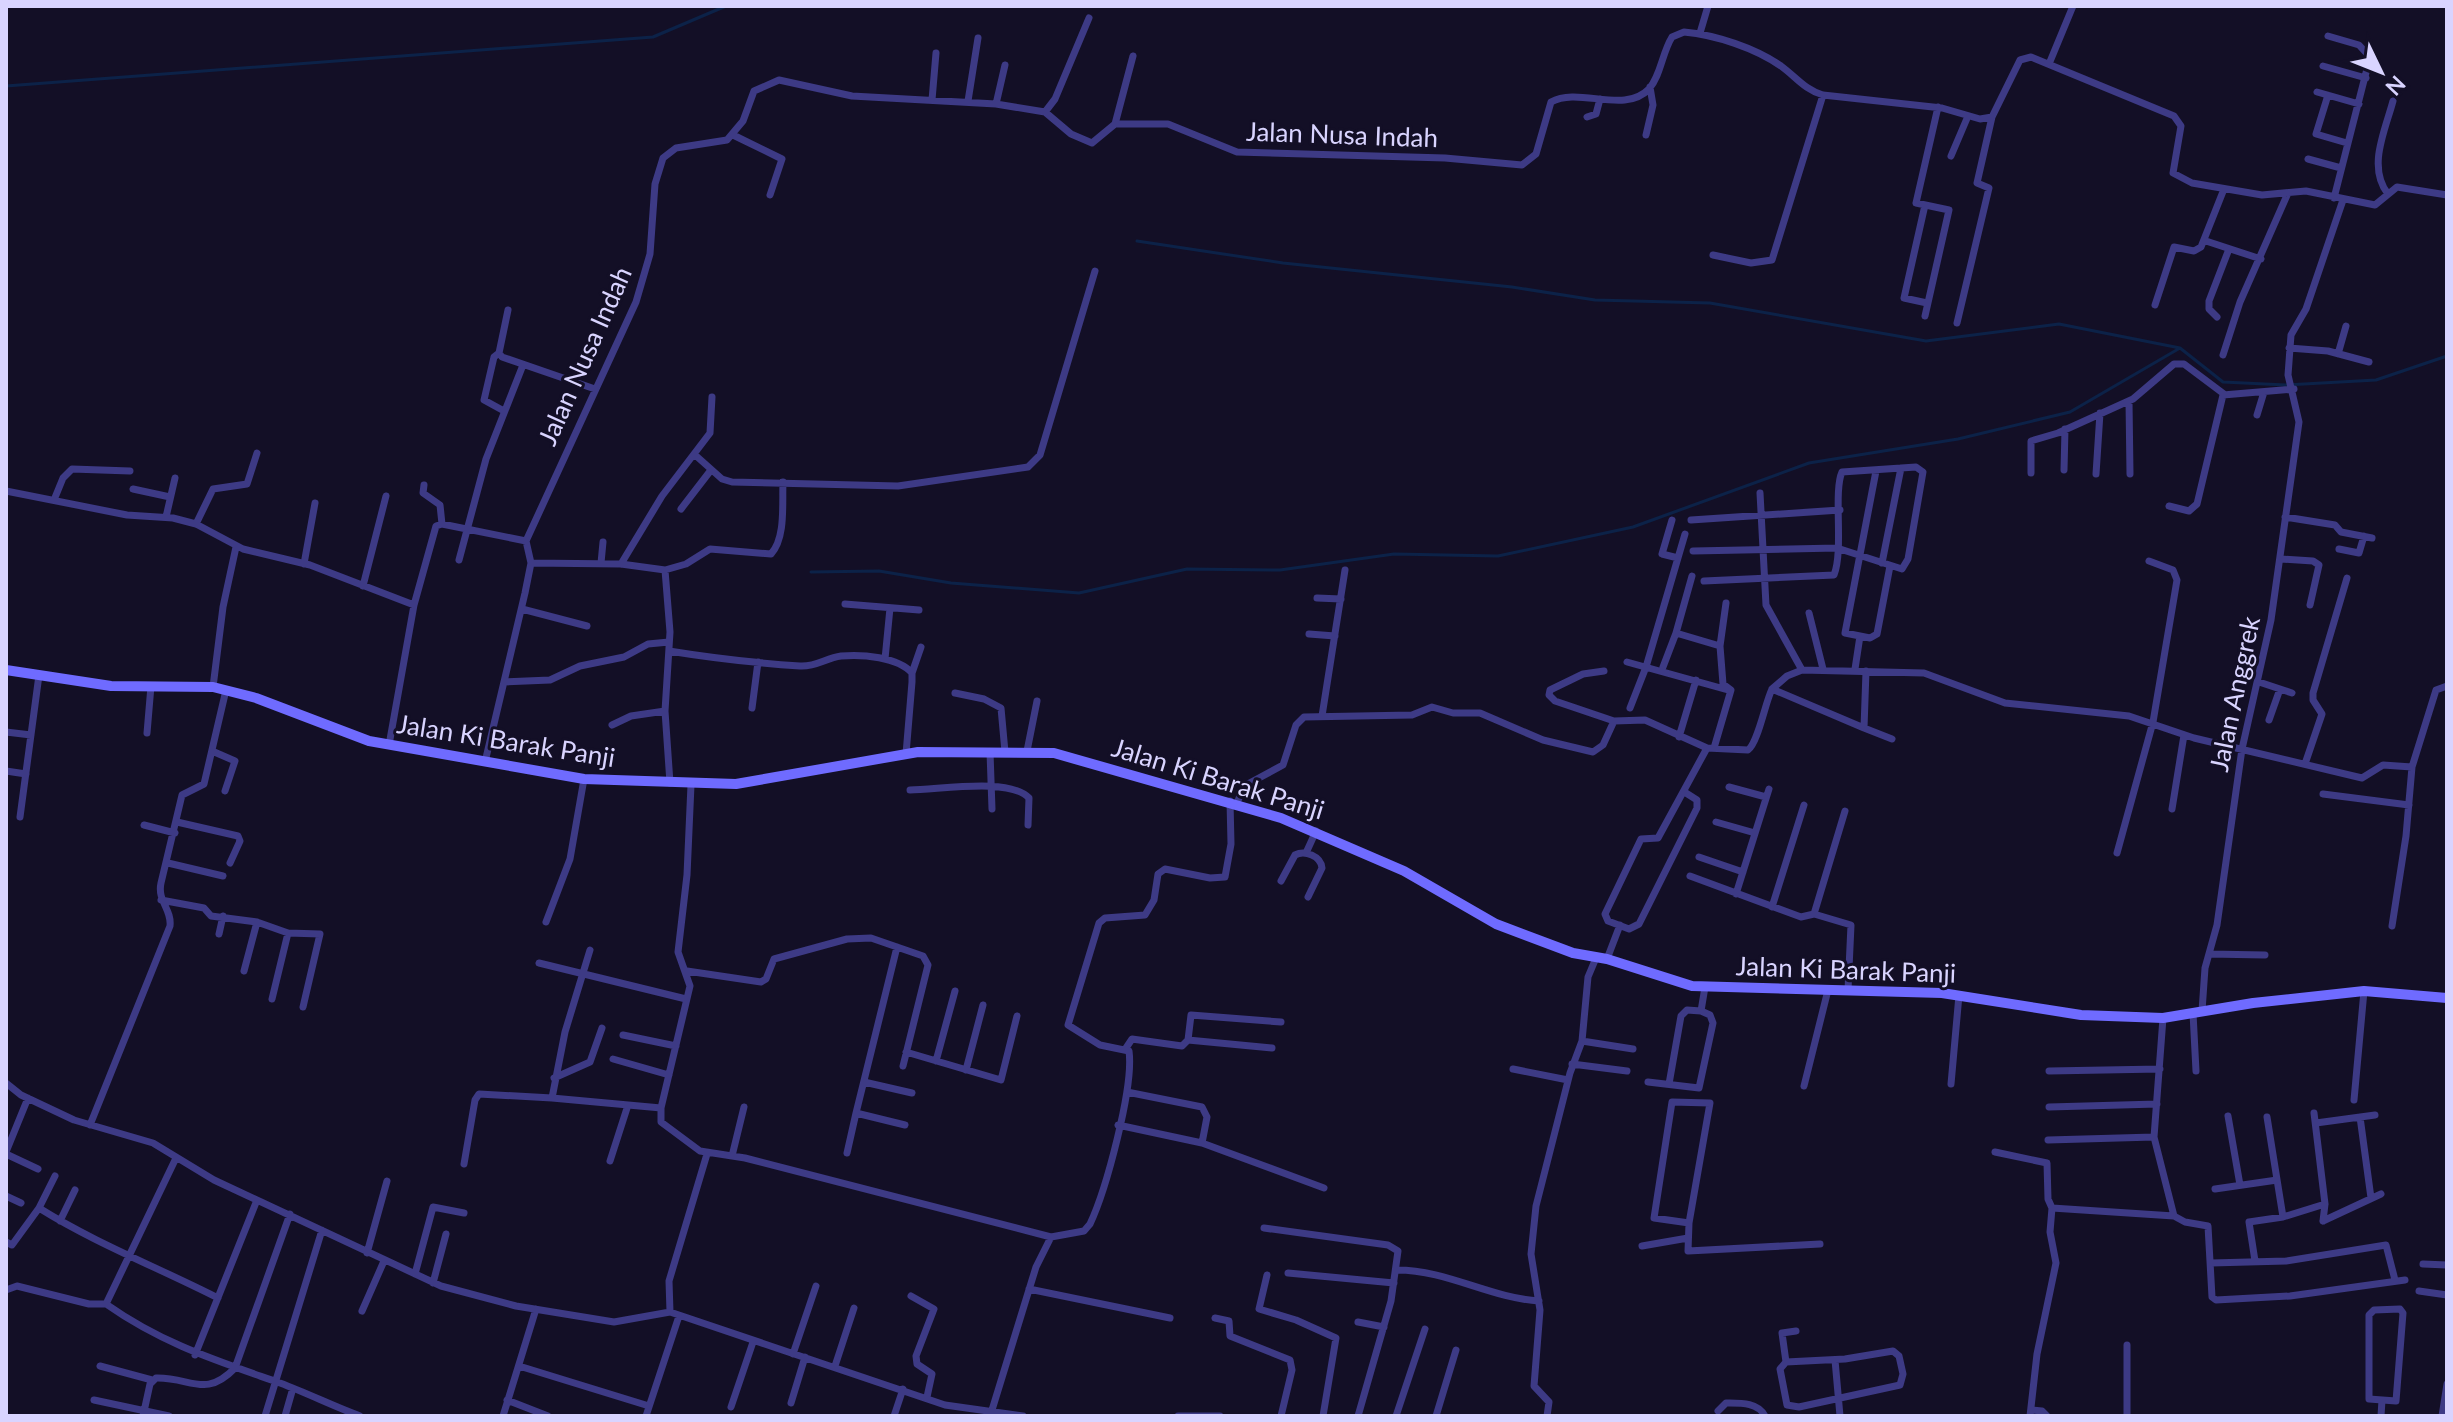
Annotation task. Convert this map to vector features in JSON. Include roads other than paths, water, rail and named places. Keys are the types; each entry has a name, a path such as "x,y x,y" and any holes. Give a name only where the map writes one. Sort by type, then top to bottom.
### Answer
{"street":[{"path":"1700,33 1708,6"},
{"path":"2049,64 2073,6"},
{"path":"1045,112 1055,99 1089,18"},
{"path":"1646,135 1653,97 1650,87 1672,37 1684,32 1700,33 1774,61 1807,89 1823,95 1938,107 1968,116 1992,117"},
{"path":"2328,36 2366,50 2370,57 2341,168 2333,236 2306,309 2291,335 2289,348 2338,354 2369,362"},
{"path":"968,101 978,38"},
{"path":"932,100 936,53"},
{"path":"1115,124 1133,56"},
{"path":"1957,323 1989,188 1977,183 1992,117 2020,60 2031,57 2174,116 2181,126 2173,173 2192,183 2274,197 2306,191 2375,205 2382,203 2388,194 2404,187 2447,195"},
{"path":"996,104 1005,65"},
{"path":"2323,66 2366,78"},
{"name":"Jalan Nusa Indah","path":"526,541 636,302 650,254 655,184 663,158 676,148 716,143 733,135 743,121 754,91 779,80 852,96 968,101 1045,112 1071,134 1092,143 1115,124 1178,126 1214,145 1237,152 1445,158 1514,165 1527,163 1536,154 1551,102 1566,97 1632,98 1650,87"},
{"path":"2317,92 2359,104"},
{"path":"1713,255 1751,263 1772,260 1823,95"},
{"path":"2328,95 2316,134 2347,143"},
{"path":"1587,117 1596,114 1600,99"},
{"path":"2388,194 2379,182 2376,168 2393,101"},
{"path":"1925,316 1949,210 1916,203 1938,107"},
{"path":"1951,156 1968,116"},
{"path":"733,135 782,159 770,195"},
{"path":"2308,159 2341,168"},
{"path":"2155,305 2174,247 2194,251 2206,241 2224,189"},
{"path":"2223,355 2240,302 2288,193"},
{"path":"1925,205 1904,298 1927,303"},
{"path":"2206,241 2261,259"},
{"path":"2217,317 2208,304 2229,249"},
{"path":"694,454 711,470 732,482 898,486 1028,467 1040,455 1095,271"},
{"path":"504,411 484,400 508,310"},
{"path":"2338,354 2346,326"},
{"name":"Jalan Anggrek","path":"2196,1071 2197,1012 2217,925 2242,749 2259,682 2281,559 2299,422 2288,375 2289,348"},
{"path":"499,353 523,365 595,389"},
{"path":"2031,473 2031,441 2129,401 2174,364 2184,364 2224,394 2293,388"},
{"path":"459,560 465,528 504,411 523,365"},
{"path":"2257,415 2264,392"},
{"path":"2169,506 2189,511 2197,504 2224,394"},
{"path":"621,564 662,496 712,427 712,397"},
{"path":"2129,401 2130,474"},
{"path":"2096,474 2100,413"},
{"path":"2064,470 2065,429"},
{"path":"196,524 213,489 247,484 257,453"},
{"path":"1876,471 1857,554 1845,633 1860,636 1877,634 1901,468"},
{"path":"1693,551 1837,548 1902,569 1908,559 1923,477 1920,468 1842,472 1839,480 1840,510 1837,548 1834,575 1704,581"},
{"path":"54,500 63,478 72,469 130,471"},
{"path":"681,509 711,470"},
{"path":"166,517 175,478"},
{"path":"531,563 621,564 665,570 686,564 710,549 774,552 782,519 783,482"},
{"path":"424,485 423,493 440,505 442,524"},
{"path":"133,489 170,497"},
{"path":"6,491 138,517 166,517 196,524 236,547 304,564 414,605"},
{"path":"1760,493 1764,580 1769,614 1802,670"},
{"path":"363,586 386,496"},
{"path":"304,564 315,503"},
{"path":"1691,520 1840,510"},
{"path":"2285,517 2335,525 2341,532 2368,537 2359,553 2339,549"},
{"path":"1672,520 1662,554 1678,558"},
{"path":"389,745 414,605 430,542 436,526 442,524 465,528 526,541 531,563 485,762"},
{"path":"1630,708 1646,667 1685,534"},
{"path":"601,563 603,542"},
{"path":"213,687 223,607 236,547"},
{"path":"2281,559 2317,562 2318,575 2310,605"},
{"path":"2117,853 2153,722 2177,580 2173,570 2149,561"},
{"path":"665,570 669,642 665,711 670,783"},
{"path":"1322,716 1345,570"},
{"path":"1663,667 1692,576"},
{"path":"2305,764 2322,714 2313,700 2313,693 2347,578"},
{"path":"1317,598 1341,599"},
{"path":"1726,603 1720,646 1723,684 1731,690"},
{"path":"845,604 919,610"},
{"path":"885,659 890,608"},
{"path":"522,609 587,626"},
{"path":"1809,613 1823,669"},
{"path":"1676,633 1720,646"},
{"path":"1309,634 1335,636"},
{"path":"1855,669 1860,636"},
{"path":"505,682 550,680 580,666 624,657 648,644 669,642"},
{"path":"906,754 912,673 921,647"},
{"path":"669,651 807,666 839,656 885,659 912,673"},
{"path":"752,708 758,662"},
{"path":"1627,662 1731,690"},
{"path":"1604,671 1572,678 1550,690 1549,695 1555,701 1614,721 1645,720 1711,748 1752,748 1772,689 1787,676 1802,670 1855,669 1924,673 2005,703 2121,715 2153,722 2184,735 2362,778 2383,765 2412,767"},
{"name":"Jalan Ki Barak Panji","path":"6,670 111,686 213,687 356,737 584,779 691,785 769,779 906,754 1027,751 1061,755 1234,802 1316,831 1404,871 1496,924 1601,959 1684,984 1705,987 1959,995 2081,1015 2163,1018 2364,991 2447,998"},
{"path":"1864,728 1866,671"},
{"path":"20,817 39,675"},
{"path":"1679,737 1696,680"},
{"path":"2259,682 2292,693"},
{"path":"147,733 151,686"},
{"path":"2392,926 2412,767 2436,690 2447,686"},
{"path":"1772,689 1892,739"},
{"path":"2269,720 2280,689"},
{"path":"90,1125 170,926 171,915 161,900 159,889 168,863 182,795 204,784 226,690"},
{"path":"1686,793 1697,800 1697,808 1637,928 1606,919 1605,914 1641,839 1658,838 1680,795 1686,793 1711,748 1731,690"},
{"path":"955,693 984,699 1001,708 1005,752"},
{"path":"1027,751 1037,701"},
{"path":"1126,1048 1100,1045 1068,1025 1099,923 1105,918 1145,915 1154,900 1156,878 1165,869 1210,878 1225,877 1234,802 1244,786 1283,765 1300,719 1412,715 1432,707 1453,713 1480,713 1551,743 1593,752 1603,745 1614,721"},
{"path":"612,725 631,716 665,711"},
{"path":"6,732 31,735"},
{"path":"2172,809 2184,735"},
{"path":"212,751 235,761 225,791"},
{"path":"990,752 992,809"},
{"path":"6,771 26,774"},
{"path":"546,922 570,859 584,779"},
{"path":"691,785 687,875 678,952 690,986 661,1108 664,1125 707,1154 732,1156 939,1205 1051,1237 1076,1234 1088,1228 1111,1165 1127,1092 1130,1057 1126,1048"},
{"path":"910,790 992,786 1026,794 1029,798 1028,825"},
{"path":"1729,787 1768,793 1736,894"},
{"path":"2323,794 2409,805"},
{"path":"1772,907 1804,805"},
{"path":"1814,914 1845,811"},
{"path":"177,822 238,836 240,841 230,863"},
{"path":"1716,822 1755,833"},
{"path":"144,825 175,833"},
{"path":"1306,853 1316,831"},
{"path":"1281,881 1295,855 1306,853 1322,863 1308,897"},
{"path":"1699,857 1743,872"},
{"path":"168,863 223,876"},
{"path":"1690,876 1801,917 1814,914 1851,925 1848,990"},
{"path":"161,900 204,908 211,916 257,922 288,933 320,934 303,1007"},
{"path":"219,934 223,916"},
{"path":"244,971 257,922"},
{"path":"1547,1416 1549,1402 1534,1386 1539,1301 1532,1237 1541,1179 1572,1064 1582,1041 1588,977 1620,925"},
{"path":"272,999 288,933"},
{"path":"687,971 761,982 766,979 774,959 847,939 871,938 897,947 928,962 903,1066"},
{"path":"847,1153 897,947"},
{"path":"552,1098 554,1078 590,950"},
{"path":"2209,954 2265,955"},
{"path":"539,963 686,999"},
{"path":"1701,1011 1705,987"},
{"path":"1804,1086 1828,990"},
{"path":"936,1061 955,991"},
{"path":"2354,1100 2364,991"},
{"path":"1951,1084 1959,995"},
{"path":"966,1070 983,1005"},
{"path":"1669,1084 1681,1016 1687,1010 1710,1015 1713,1023 1697,1102"},
{"path":"1188,1040 1191,1015 1281,1022"},
{"path":"906,1052 1001,1080 1017,1016"},
{"path":"2163,1018 2154,1137 2174,1216"},
{"path":"554,1078 590,1062 602,1028"},
{"path":"623,1035 676,1046"},
{"path":"1126,1048 1132,1039 1176,1046 1188,1040 1272,1048"},
{"path":"1582,1041 1633,1049"},
{"path":"613,1059 669,1075"},
{"path":"1572,1064 1627,1071"},
{"path":"1513,1069 1568,1080"},
{"path":"2049,1071 2160,1069"},
{"path":"864,1082 912,1093"},
{"path":"1648,1082 1699,1088"},
{"path":"6,1083 28,1098 90,1125 138,1137 257,1200 433,1283 536,1309 620,1323 670,1312 945,1405 971,1412 992,1410 1023,1416"},
{"path":"1127,1092 1202,1107 1207,1117 1202,1143"},
{"path":"464,1164 479,1094 661,1108"},
{"path":"28,1098 6,1153 38,1169"},
{"path":"1689,1223 1654,1218 1672,1102 1710,1103 1689,1223 1688,1251 1820,1244"},
{"path":"2049,1107 2157,1104"},
{"path":"610,1161 628,1105"},
{"path":"732,1156 744,1107"},
{"path":"856,1113 905,1125"},
{"path":"2314,1113 2325,1204 2323,1221 2381,1194"},
{"path":"2316,1123 2375,1115"},
{"path":"2228,1116 2240,1185"},
{"path":"2267,1117 2283,1217"},
{"path":"2360,1117 2371,1198"},
{"path":"1118,1125 1202,1143 1324,1188"},
{"path":"2048,1140 2154,1137"},
{"path":"1995,1152 2047,1163 2048,1199 2052,1208 2050,1232 2056,1263 2037,1354 2031,1413 2042,1411 2047,1416"},
{"path":"670,1312 669,1281 707,1154"},
{"path":"106,1304 176,1158"},
{"path":"6,1242 12,1245 17,1241 55,1176"},
{"path":"2215,1189 2277,1180"},
{"path":"367,1253 387,1181"},
{"path":"60,1221 75,1190"},
{"path":"6,1196 21,1203"},
{"path":"195,1355 257,1200"},
{"path":"2255,1261 2249,1222 2283,1217 2325,1204"},
{"path":"415,1274 433,1207 464,1213"},
{"path":"39,1208 218,1298"},
{"path":"2052,1208 2174,1216 2185,1222 2208,1226 2212,1297 2216,1300 2290,1296 2405,1280"},
{"path":"100,1366 152,1380 164,1378 207,1387 225,1379 235,1368 290,1214"},
{"path":"1264,1228 1388,1245 1398,1251 1397,1270 1384,1327 1358,1416"},
{"path":"265,1416 322,1230"},
{"path":"433,1283 446,1234"},
{"path":"992,1410 1040,1256 1051,1237"},
{"path":"1642,1246 1688,1238"},
{"path":"2211,1263 2286,1261 2386,1245 2395,1280"},
{"path":"362,1311 384,1261"},
{"path":"2423,1264 2447,1265"},
{"path":"1397,1270 1445,1277 1502,1297 1539,1301"},
{"path":"1288,1273 1394,1283"},
{"path":"1267,1275 1259,1309 1296,1320 1336,1338 1323,1416"},
{"path":"6,1290 17,1286 89,1304 106,1304 136,1326 195,1355 275,1381 360,1416"},
{"path":"793,1354 816,1286"},
{"path":"1029,1289 1170,1318"},
{"path":"2419,1291 2447,1295"},
{"path":"911,1296 934,1309 915,1361 932,1374 927,1397"},
{"path":"835,1366 854,1308"},
{"path":"503,1416 536,1309"},
{"path":"2400,1309 2403,1313 2399,1397 2382,1400 2371,1400 2368,1395 2369,1315 2374,1310 2400,1309"},
{"path":"646,1416 679,1316"},
{"path":"1215,1318 1230,1323 1230,1336 1290,1360 1292,1370 1281,1416"},
{"path":"1358,1322 1384,1327"},
{"path":"1396,1416 1425,1329"},
{"path":"1786,1362 1835,1360 1893,1351 1899,1356 1903,1374 1900,1385 1839,1397 1790,1412 1780,1377 1786,1362 1782,1333 1796,1331"},
{"path":"731,1407 753,1342"},
{"path":"2127,1345 2127,1416"},
{"path":"1436,1416 1456,1350"},
{"path":"791,1403 805,1357"},
{"path":"1835,1360 1840,1416"},
{"path":"519,1366 649,1406"},
{"path":"143,1413 152,1380"},
{"path":"2442,1416 2447,1384"},
{"path":"285,1416 293,1388"},
{"path":"894,1416 903,1389"},
{"path":"94,1400 143,1413 169,1416"},
{"path":"507,1400 548,1416"},
{"path":"2381,1416 2382,1400"},
{"path":"1718,1411 1724,1404 1741,1403 1759,1408 1765,1416"},
{"path":"1178,1416 1220,1416"}],"waterway":[{"path":"6,86 653,37 726,6"},
{"path":"1137,241 1283,263 1512,287 1595,300 1710,303 1926,341 2059,324 2180,348 2223,382 2286,385 2376,380 2447,356"},
{"path":"811,572 879,571 951,583 1079,593 1187,569 1280,570 1394,554 1498,556 1633,527 1809,463 1958,439 2070,412 2180,348"}]}
